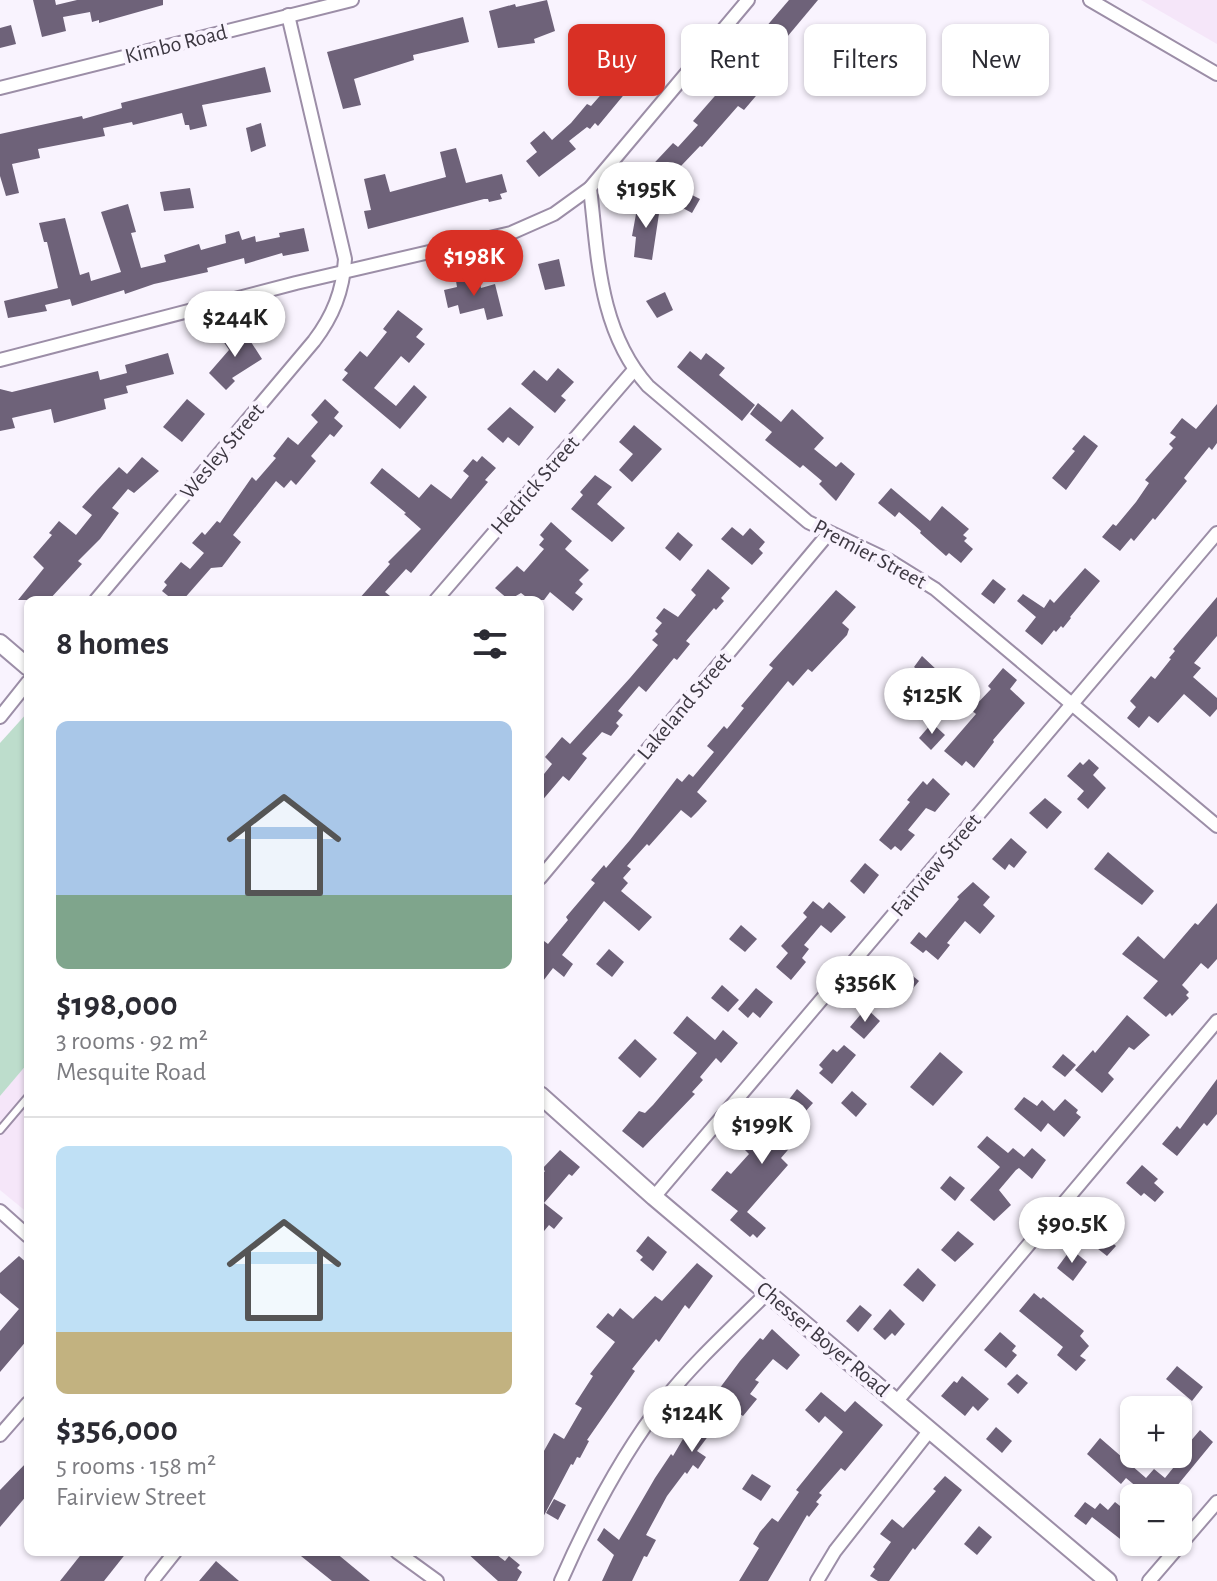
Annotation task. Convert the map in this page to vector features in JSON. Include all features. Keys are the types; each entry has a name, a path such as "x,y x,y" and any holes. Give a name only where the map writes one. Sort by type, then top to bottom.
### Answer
{"street":[{"name":"Kimbo Road","path":"0,88 352,0"},
{"path":"0,360 526,228 554,214 590,188 748,0"},
{"path":"1090,0 1217,74"},
{"name":"Wesley Street","path":"99,596 314,341 335,307 345,259 288,15"},
{"name":"Premier Street","path":"590,188 606,308 634,370 677,413 808,522 890,561 935,589 1217,826"},
{"name":"Hedrick Street","path":"439,596 634,370"},
{"name":"Fairview Street","path":"654,1197 1217,533"},
{"name":"Lakeland Street","path":"544,873 828,534"},
{"path":"0,643 24,664"},
{"path":"0,717 24,687"},
{"path":"897,1401 1217,1021"},
{"name":"Chesser Boyer Road","path":"544,1105 1108,1581"},
{"path":"0,1211 24,1232"},
{"path":"561,1581 585,1525 665,1399 768,1292"},
{"path":"0,1435 24,1408"},
{"path":"817,1581 835,1551 930,1430"},
{"path":"1149,1581 1217,1502"},
{"path":"152,1581 172,1556"},
{"path":"403,1556 437,1581"}],"lane":[{"path":"0,1130 24,1102"}],"shaded area":[{"path":"1141,0 1217,0 1217,44"},
{"path":"24,1068 24,1210 0,1190 0,1096"}],"green space":[{"path":"24,716 24,1068 0,1096 0,743"}],"building":[{"path":"33,0 55,0 56,5 77,0 163,0 163,5 99,23 99,20 92,22 90,12 63,17 66,31 42,37"},
{"path":"547,0 555,31 534,39 535,43 498,48 489,11"},
{"path":"789,0 818,0 788,36 788,24 768,24"},
{"path":"463,17 469,42 413,55 414,60 354,79 361,105 343,109 327,52"},
{"path":"11,25 16,44 0,48 0,28"},
{"path":"265,67 271,92 202,105 207,126 190,130 182,113 133,125 132,122 103,128 105,136 38,149 40,158 12,164 19,193 6,196 0,176 0,134 82,116 83,119 122,108 121,103"},
{"path":"600,96 623,96 598,126 595,123 590,129 587,127 569,141 576,149 539,177 526,161 537,152 530,143 544,131 552,140 587,104 591,106"},
{"path":"715,96 756,96 744,110 738,106 681,166 690,175 678,188 700,199 692,213 679,206 643,175 673,143 678,147 698,125 693,121"},
{"path":"261,123 266,146 251,152 246,128"},
{"path":"456,148 466,183 502,174 507,192 500,194 502,199 489,202 484,199 368,229 364,211 371,210 364,179 385,174 390,192 446,177 440,152"},
{"path":"190,188 194,208 164,211 160,192"},
{"path":"638,203 660,207 652,260 634,257 636,237 632,236"},
{"path":"128,204 136,232 131,233 141,268 166,262 164,255 199,244 201,250 226,243 225,235 239,231 242,240 255,236 256,242 304,228 309,251 283,256 282,253 245,264 244,258 207,268 208,272 125,294 124,290 72,306 70,299 45,305 47,311 8,318 4,301 58,288 39,223 65,218 80,275 89,272 91,281 121,272 101,212"},
{"path":"559,259 565,286 545,290 538,264"},
{"path":"478,275 481,288 495,284 503,316 487,320 484,308 460,314 458,305 448,308 444,290 457,287 456,281"},
{"path":"665,292 673,310 657,318 646,301"},
{"path":"398,310 423,329 416,337 425,344 409,363 401,356 374,388 396,406 414,385 427,397 400,429 342,380 348,373 344,370 360,351 367,357 387,332 383,329"},
{"path":"242,328 262,359 232,378 235,381 226,390 209,373 229,350 223,341"},
{"path":"690,351 701,360 706,353 725,368 719,375 755,405 742,421 677,367"},
{"path":"168,353 174,374 126,386 128,393 104,399 106,409 54,423 51,409 12,418 15,428 0,431 0,389 12,392 98,371 100,380 127,373 125,365"},
{"path":"558,368 574,382 561,396 566,400 555,413 521,384 534,370 547,381"},
{"path":"187,399 205,414 182,442 163,427"},
{"path":"325,399 339,412 334,418 343,426 334,437 330,434 311,456 316,461 296,485 291,480 284,488 276,481 233,535 241,542 222,567 211,568 186,596 168,596 162,591 167,585 164,582 181,562 190,569 204,553 192,543 202,532 205,535 217,521 220,523 252,477 256,481 276,458 273,456 288,437 298,445 318,422 311,415"},
{"path":"758,403 781,422 792,409 824,438 814,449 836,467 841,462 855,474 836,501 819,484 822,481 765,440 772,432 750,414"},
{"path":"1217,404 1217,443 1212,450 1209,447 1184,478 1187,481 1155,520 1153,518 1134,541 1131,538 1120,551 1102,537 1136,502 1149,483 1145,480 1173,448 1169,444 1176,437 1170,433 1182,418 1196,429"},
{"path":"510,407 534,427 519,446 508,437 503,443 487,429"},
{"path":"634,425 662,449 632,482 619,470 633,454 619,442"},
{"path":"1084,435 1098,446 1066,490 1052,478"},
{"path":"482,456 496,468 485,480 488,482 411,573 406,569 385,592 390,596 362,596 390,564 388,562 421,529 370,483 382,468 419,498 431,484 451,499 469,476 463,471 473,459 477,462"},
{"path":"142,457 159,471 134,493 128,489 112,508 119,513 100,539 78,561 82,564 53,596 24,596 24,600 18,600 44,568 33,557 52,535 49,533 59,521 76,535 92,515 82,507 119,467 127,474"},
{"path":"595,475 612,487 597,504 625,528 612,542 571,509 583,495 580,492"},
{"path":"891,488 930,521 942,506 969,529 963,535 967,538 964,541 973,549 961,563 949,553 946,556 899,512 895,517 878,503"},
{"path":"551,522 572,541 565,549 589,570 579,580 583,584 575,593 583,599 573,611 550,592 544,600 544,596 525,596 521,593 504,596 495,588 517,566 524,572 544,549 539,545 544,539 540,535"},
{"path":"732,527 743,536 750,528 765,542 759,549 763,553 752,565 721,539"},
{"path":"678,532 693,545 680,561 665,548"},
{"path":"1085,568 1100,581 1063,628 1054,630 1042,645 1025,631 1036,617 1017,601 1023,594 1044,608 1050,599 1054,603"},
{"path":"708,569 730,588 721,598 724,601 716,610 714,608 686,641 690,644 677,660 674,658 646,692 639,686 618,711 623,715 611,736 602,732 582,754 587,758 569,781 563,776 544,798 544,774 552,764 545,757 562,737 570,744 630,678 658,645 652,640 662,623 656,618 664,608 678,617 696,595 691,590"},
{"path":"993,579 1006,589 994,604 981,594"},
{"path":"836,590 856,607 842,623 849,629 847,635 812,672 808,669 793,686 788,681 697,792 707,801 691,818 681,810 627,866 631,869 623,878 628,883 621,891 652,917 639,931 604,901 562,955 573,964 564,977 553,968 544,980 544,941 548,944 568,920 566,917 595,883 591,880 630,840 677,778 682,782 689,774 693,777 714,752 707,746 724,726 727,729 744,708 741,706 773,668 769,665"},
{"path":"1217,597 1217,636 1194,663 1201,668 1193,677 1217,698 1217,709 1210,717 1184,694 1158,723 1149,716 1139,728 1127,718 1136,707 1130,701 1151,676 1155,679 1171,659 1173,649"},
{"path":"922,656 950,677 948,679 962,692 956,700 941,688 937,694 927,686 931,681 914,667"},
{"path":"1003,668 1017,680 1010,689 1025,703 974,768 966,761 962,766 944,751 976,714 971,710 991,689 988,686"},
{"path":"932,723 945,735 931,750 919,738"},
{"path":"1089,759 1099,768 1093,775 1106,788 1088,809 1077,799 1084,791 1067,776 1080,762 1083,765"},
{"path":"933,778 950,794 935,812 926,808 908,830 915,835 901,851 895,846 891,850 879,840 923,781 927,785"},
{"path":"1045,798 1062,812 1047,829 1029,813"},
{"path":"1011,838 1027,852 1014,868 1009,864 1005,870 992,859"},
{"path":"1108,852 1154,891 1142,905 1094,869"},
{"path":"865,863 879,875 864,894 850,881"},
{"path":"973,882 990,897 983,905 995,916 980,934 965,921 938,960 910,943 919,932 926,938 959,899 957,897"},
{"path":"813,901 823,909 829,902 846,917 831,933 821,925 804,945 809,949 802,958 806,962 791,980 776,967 788,953 781,946 807,917 803,913"},
{"path":"1217,903 1217,959 1208,969 1201,963 1182,985 1189,992 1186,995 1189,998 1172,1016 1170,1013 1166,1017 1143,998 1158,981 1122,954 1138,936 1164,959"},
{"path":"741,925 757,939 745,952 729,939"},
{"path":"609,949 624,962 612,977 596,964"},
{"path":"902,967 919,981 906,997 889,983"},
{"path":"722,985 739,1000 728,1012 711,998"},
{"path":"756,988 773,1002 760,1018 753,1012 748,1018 738,1009"},
{"path":"866,1008 880,1021 864,1039 850,1027"},
{"path":"1127,1015 1150,1035 1134,1050 1129,1047 1108,1073 1114,1079 1102,1093 1075,1070 1093,1050 1095,1053"},
{"path":"687,1016 715,1040 723,1030 738,1043 721,1063 716,1058 700,1077 703,1080 692,1092 695,1094 643,1148 622,1131 639,1111 645,1113 653,1105 697,1053 673,1033"},
{"path":"635,1039 657,1059 640,1078 618,1058"},
{"path":"844,1045 856,1055 832,1084 819,1073 823,1069 819,1065 833,1049 837,1052"},
{"path":"940,1052 963,1072 933,1106 910,1087"},
{"path":"1063,1054 1076,1065 1065,1077 1052,1067"},
{"path":"1217,1079 1217,1114 1207,1126 1204,1123 1177,1156 1162,1144 1177,1126 1180,1129"},
{"path":"797,1089 813,1103 796,1122 805,1130 781,1158 788,1165 747,1212 766,1228 757,1238 753,1234 750,1237 730,1220 738,1211 711,1190 727,1171 731,1174 749,1154 745,1150 755,1139 762,1132 766,1135 785,1113 790,1104 787,1102"},
{"path":"852,1091 867,1104 856,1117 841,1103"},
{"path":"1024,1097 1037,1106 1042,1100 1054,1111 1065,1099 1078,1110 1076,1113 1081,1117 1064,1137 1048,1123 1041,1132 1014,1109"},
{"path":"987,1136 1008,1153 1013,1148 1024,1157 1032,1148 1046,1160 1032,1179 1019,1168 1016,1170 999,1190 1011,1205 994,1221 970,1200 1000,1167 977,1147"},
{"path":"560,1150 580,1167 572,1176 569,1174 544,1203 545,1171 544,1167"},
{"path":"1142,1165 1158,1179 1154,1183 1164,1192 1155,1202 1144,1193 1141,1196 1126,1183"},
{"path":"950,1176 965,1188 955,1201 940,1188"},
{"path":"544,1203 563,1218 554,1229 549,1225 544,1231"},
{"path":"1105,1207 1119,1219 1106,1237 1116,1246 1107,1256 1093,1245 1101,1236 1089,1226"},
{"path":"958,1231 974,1244 955,1262 941,1250"},
{"path":"648,1236 667,1252 653,1271 640,1260 643,1257 636,1251"},
{"path":"1071,1249 1087,1262 1073,1281 1057,1268"},
{"path":"19,1256 24,1260 24,1344 0,1372 0,1331 19,1309 0,1293 0,1273"},
{"path":"697,1263 713,1276 689,1309 685,1305 659,1342 656,1339 632,1369 635,1371 587,1440 580,1458 577,1457 571,1464 544,1515 544,1451 554,1433 564,1439 582,1408 575,1404 593,1376 590,1374 615,1342 596,1327 608,1313 613,1317 620,1308 633,1319 655,1296 662,1301"},
{"path":"918,1268 936,1285 923,1302 903,1285"},
{"path":"1034,1293 1084,1331 1080,1336 1089,1346 1080,1356 1086,1360 1076,1371 1057,1355 1063,1347 1019,1311"},
{"path":"860,1305 872,1315 858,1332 846,1321"},
{"path":"890,1309 905,1324 895,1336 892,1333 885,1340 873,1329"},
{"path":"772,1329 800,1355 787,1370 773,1359 755,1380 759,1382 750,1394 757,1399 743,1416 730,1407 697,1451 706,1457 698,1469 693,1465 687,1474 685,1472 667,1496 646,1535 656,1540 632,1581 602,1581 614,1555 597,1540 604,1528 619,1540 671,1454 673,1456 740,1361"},
{"path":"1000,1332 1016,1346 1012,1351 1017,1355 1006,1368 984,1350"},
{"path":"1177,1366 1203,1387 1192,1401 1192,1396 1186,1396 1166,1379"},
{"path":"1017,1374 1028,1383 1018,1394 1007,1384"},
{"path":"962,1376 989,1399 978,1411 973,1406 965,1416 941,1396"},
{"path":"821,1392 845,1412 855,1401 883,1425 845,1471 841,1468 819,1493 822,1495 816,1502 819,1504 809,1517 807,1515 768,1581 739,1581 759,1548 753,1544 760,1532 772,1518 778,1522 799,1492 796,1490 843,1432 825,1416 819,1423 805,1410"},
{"path":"996,1427 1012,1441 1002,1453 986,1439"},
{"path":"1200,1430 1213,1442 1192,1468 1192,1439"},
{"path":"1100,1438 1120,1455 1120,1468 1134,1468 1146,1478 1154,1469 1165,1478 1173,1468 1192,1468 1178,1484 1133,1484 1126,1478 1121,1484 1087,1454"},
{"path":"24,1465 24,1499 0,1527 0,1490"},
{"path":"752,1474 771,1486 761,1501 742,1489"},
{"path":"945,1476 962,1490 889,1581 878,1581 870,1576 891,1542 880,1534 892,1519 903,1528 936,1491 933,1489"},
{"path":"554,1499 566,1505 558,1520 546,1513"},
{"path":"1085,1502 1095,1509 1100,1503 1108,1510 1115,1502 1120,1506 1120,1539 1092,1517 1086,1525 1074,1516"},
{"path":"979,1526 992,1537 977,1555 964,1544"},
{"path":"80,1556 124,1556 104,1581 60,1581"},
{"path":"301,1556 340,1556 370,1581 332,1581"},
{"path":"470,1556 498,1556 505,1561 509,1556 520,1565 517,1568 522,1572 517,1581 498,1581"},
{"path":"216,1561 239,1581 199,1581"}]}
